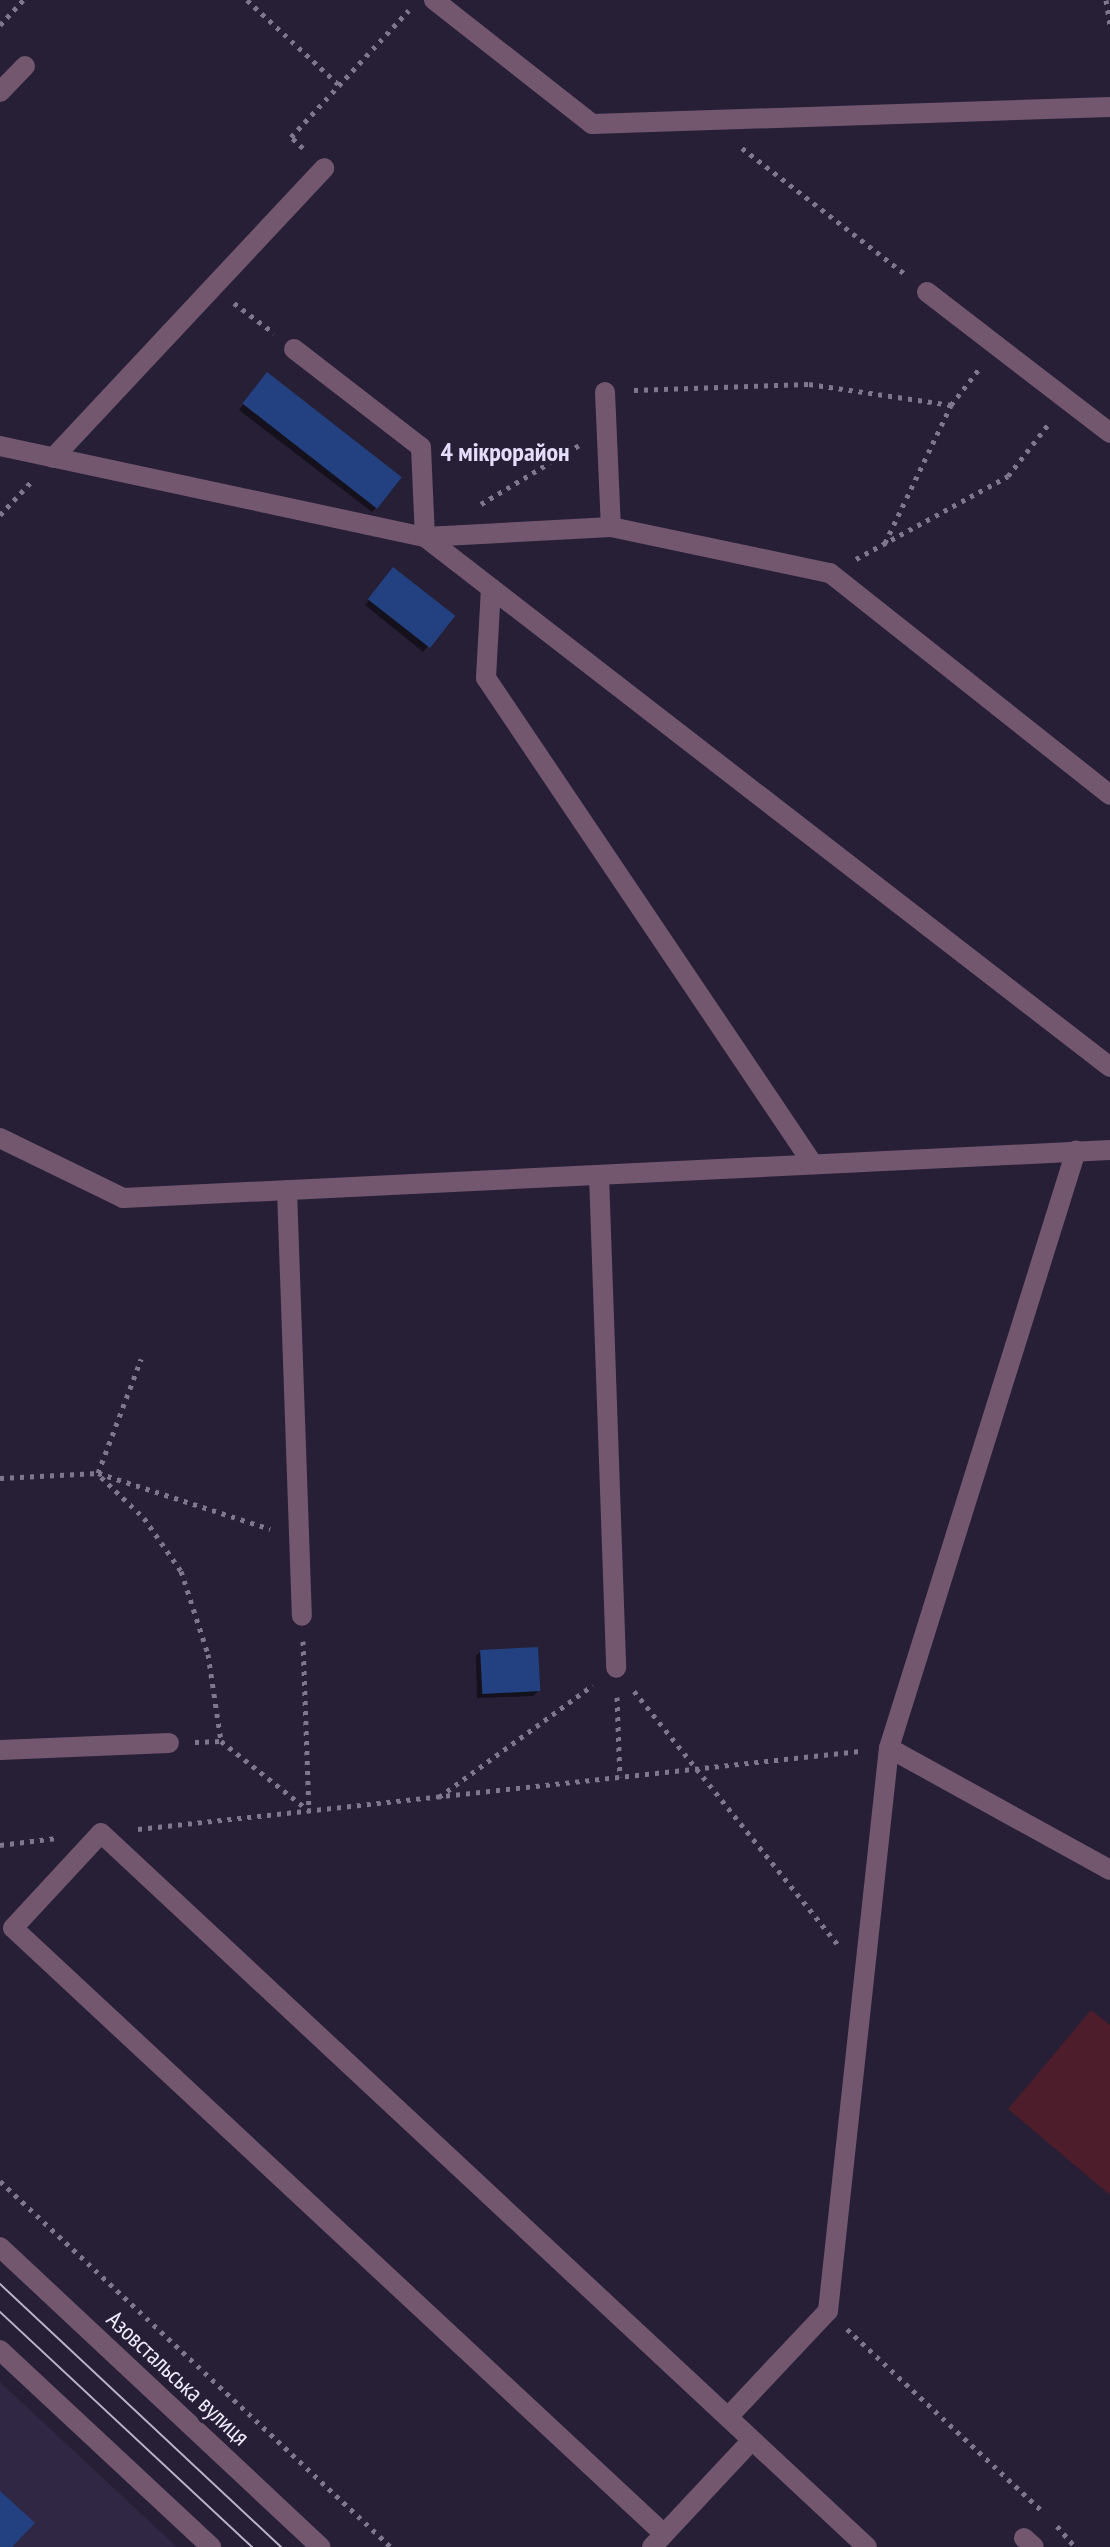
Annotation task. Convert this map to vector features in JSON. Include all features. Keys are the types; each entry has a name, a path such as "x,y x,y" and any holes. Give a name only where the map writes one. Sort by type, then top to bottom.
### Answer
{"street":[{"path":"434,0 592,124 1110,107"},
{"path":"0,92 25,66"},
{"path":"53,458 324,168"},
{"path":"927,292 1110,433"},
{"path":"294,349 421,447 425,537 1110,1067"},
{"path":"605,392 611,527"},
{"path":"0,446 425,537 611,527 830,573 1110,795"},
{"path":"491,588 486,678 813,1164"},
{"path":"0,1138 123,1198 1110,1150"},
{"path":"728,2417 828,2311 889,1748 1076,1151"},
{"path":"599,1175 616,1668"},
{"path":"287,1190 302,1616"},
{"path":"0,1750 169,1743"},
{"path":"889,1748 1110,1870"},
{"path":"752,2440 658,2540 13,1928 101,1833 867,2547"},
{"name":"Азовстальська вулиця","path":"0,2247 314,2545"},
{"path":"0,2350 211,2547"}],"path":[{"path":"0,25 23,0"},
{"path":"247,0 339,85"},
{"path":"291,137 418,0"},
{"path":"1106,0 1110,25"},
{"path":"706,121 927,292"},
{"path":"213,286 294,349"},
{"path":"884,543 951,405 997,346"},
{"path":"605,392 809,384 951,405"},
{"path":"830,573 1008,476 1067,400"},
{"path":"477,506 607,428"},
{"path":"0,515 53,458"},
{"path":"98,1473 141,1359"},
{"path":"98,1473 144,1518 181,1571 208,1654 221,1741 309,1811"},
{"path":"0,1478 98,1473 299,1538"},
{"path":"302,1616 309,1811"},
{"path":"616,1668 864,1978"},
{"path":"616,1668 620,1777"},
{"path":"439,1797 616,1668"},
{"path":"0,1845 889,1748"},
{"path":"0,2181 391,2547"},
{"path":"828,2311 1046,2515"}],"shaded area":[{"path":"1091,2010 1110,2025 1110,2195 1008,2109"},
{"path":"0,2382 177,2547 0,2547"}],"building":[{"path":"267,372 402,477 377,509 242,404"},
{"path":"393,567 455,616 430,648 368,599"},
{"path":"538,1647 540,1691 482,1694 480,1650"},
{"path":"0,2491 35,2523 12,2547 0,2547"}],"tram line":[{"path":"0,2284 281,2547"},
{"path":"0,2312 252,2547"}],"district":[{"name":"4 мікрорайон","path":"505,452"}]}
